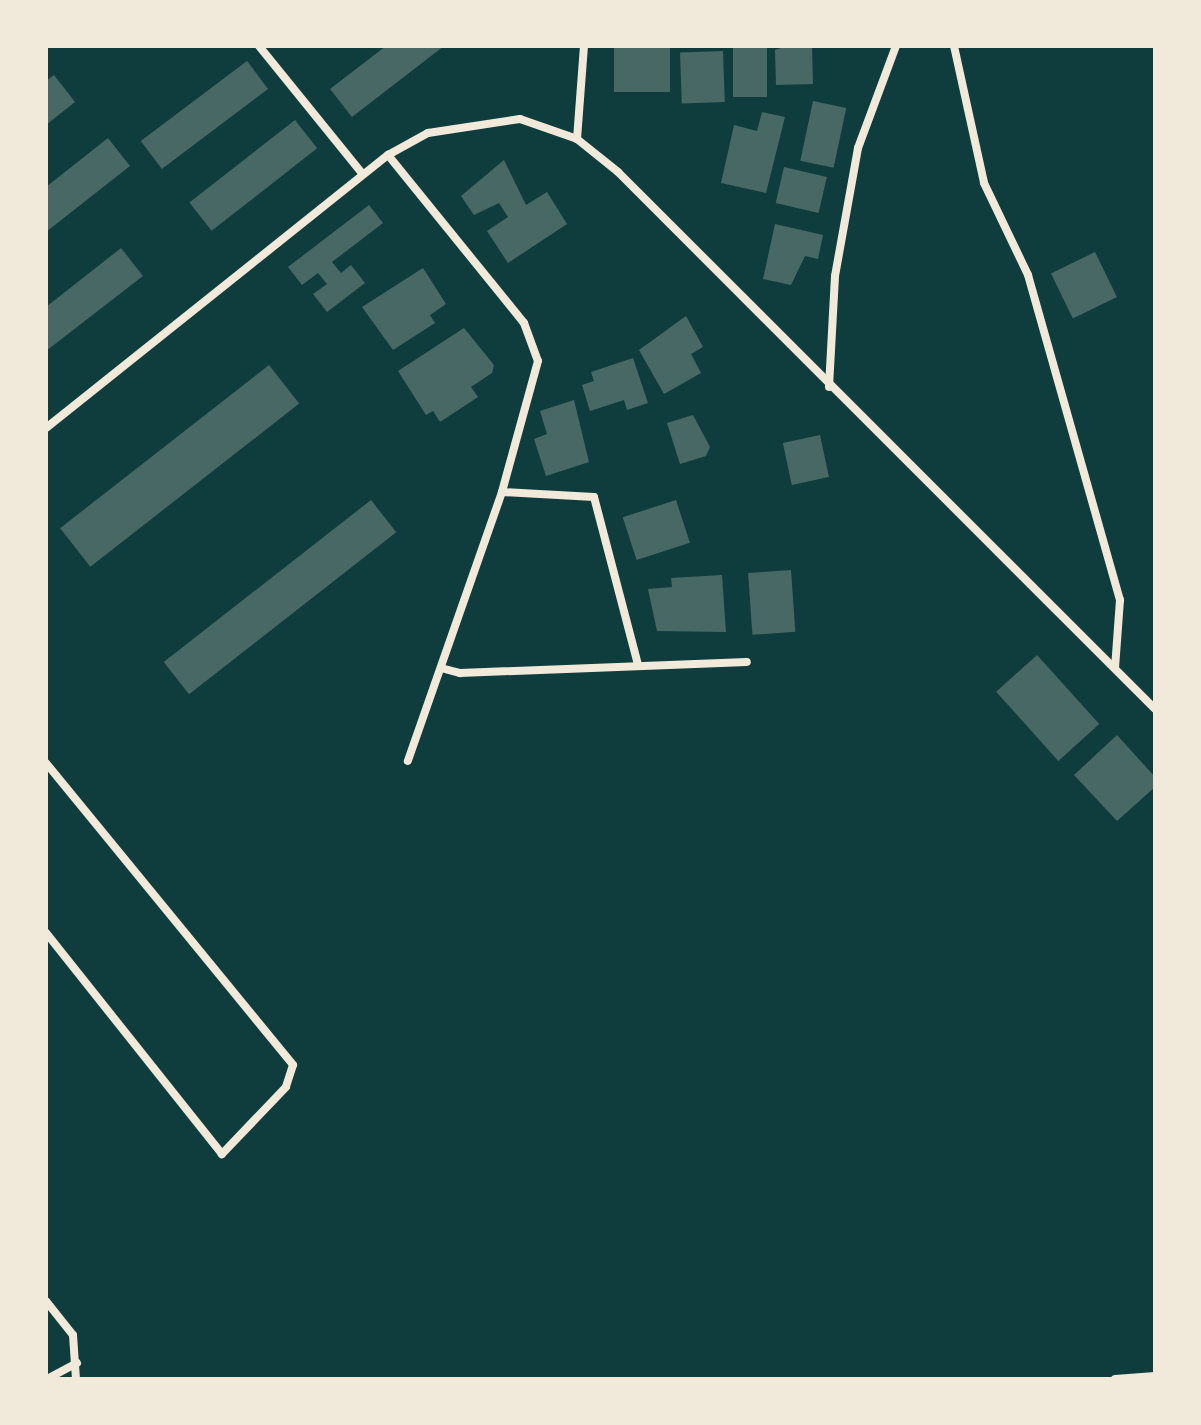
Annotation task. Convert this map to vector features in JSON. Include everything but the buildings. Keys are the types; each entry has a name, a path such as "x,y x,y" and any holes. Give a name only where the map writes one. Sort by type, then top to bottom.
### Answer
{"street":[{"path":"259,46 362,173"},
{"path":"577,139 584,46"},
{"path":"829,387 835,276 858,148 896,46"},
{"path":"954,46 984,183 1028,275 1120,600 1115,668"},
{"path":"46,428 388,155 428,133 481,120 520,119 577,139 678,231 829,387 1155,709"},
{"path":"388,155 524,323 538,361 502,492 408,761"},
{"path":"502,492 594,497 638,665"},
{"path":"441,668 460,673 747,662"},
{"path":"46,763 293,1065 286,1087 222,1154 46,933"},
{"path":"46,1301 73,1335 76,1379"},
{"path":"47,1379 77,1363"},
{"path":"1115,1379 1155,1376"}]}
